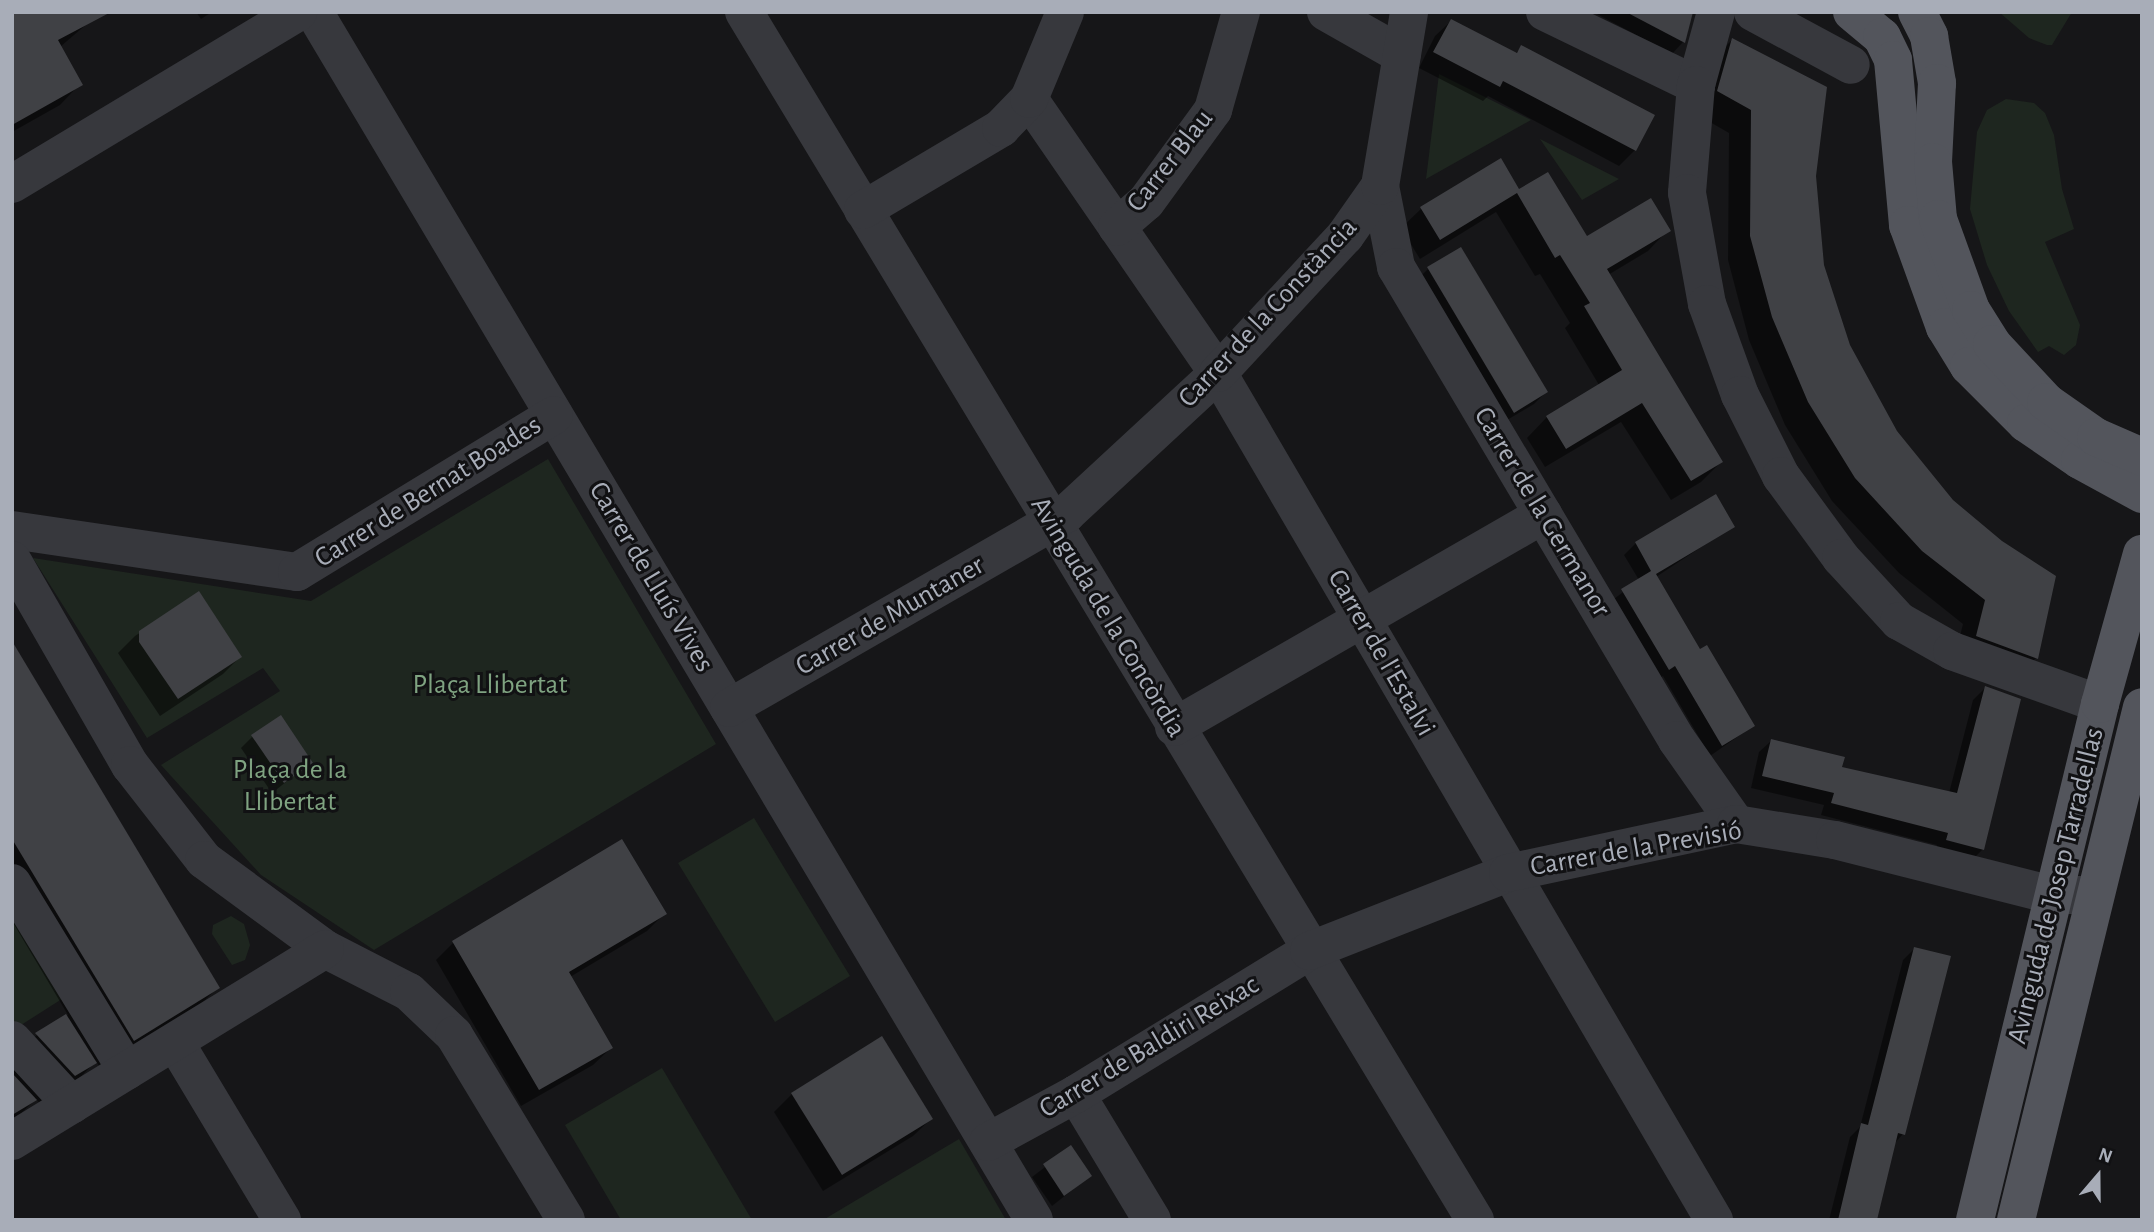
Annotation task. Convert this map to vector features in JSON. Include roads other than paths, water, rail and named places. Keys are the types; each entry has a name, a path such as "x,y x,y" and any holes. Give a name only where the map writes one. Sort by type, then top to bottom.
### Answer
{"main road":[{"path":"1852,12 1882,37 1894,60 1904,202 1928,289 1969,366 2026,423 2080,460 2142,494"},
{"path":"1917,12 1928,36 1937,83 1933,162 1938,219 1971,310 1992,344 2046,402 2096,437 2142,457"},
{"name":"Avinguda de Josep Tarradellas","path":"1975,1220 2100,704 2142,554"},
{"name":"Avinguda de Josep Tarradellas","path":"2016,1220 2096,894 2135,760 2142,708"}],"street":[{"path":"12,184 298,12"},
{"name":"Carrer de Lluís Vives","path":"314,12 1034,1220"},
{"name":"Avinguda de la Concòrdia","path":"744,12 1308,951 1475,1220"},
{"path":"863,210 1001,128 1029,99 1065,12"},
{"name":"Carrer Blau","path":"1117,227 1146,202 1213,110 1241,12"},
{"path":"1326,12 1402,55"},
{"name":"Carrer de la Constància","path":"1050,522 1066,514 1218,373 1345,236 1380,186 1409,12"},
{"path":"1545,12 1696,85"},
{"path":"1716,12 1696,85 1687,193 1707,304 1740,395 1782,476 1841,558 1899,621 1952,651 2100,704"},
{"path":"1753,12 1851,65"},
{"name":"Carrer de l'Estalvi","path":"1029,99 1218,373 1508,873 1714,1220"},
{"name":"Carrer de la Germanor","path":"1380,186 1396,267 1677,740 1736,824"},
{"name":"Carrer de Bernat Boades","path":"12,530 297,572 554,415"},
{"path":"1174,727 1544,515"},
{"name":"Carrer de Muntaner","path":"729,708 1050,522"},
{"path":"12,560 28,619 130,765 204,860 325,949 409,992 454,1035 566,1220"},
{"name":"Carrer de la Previsió","path":"1308,951 1508,873 1736,824 1835,840 2053,895 2096,894"},
{"path":"12,883 127,1071"},
{"path":"12,1141 325,949"},
{"name":"Carrer de Baldiri Reixac","path":"988,1142 1076,1094 1308,951"},
{"path":"12,1040 72,1105"},
{"path":"175,1042 282,1220"},
{"path":"1076,1094 1152,1220"}],"park label":[{"name":"Plaça Llibertat","path":"490,685"},
{"name":"Plaça de la Llibertat","path":"290,786"}]}
